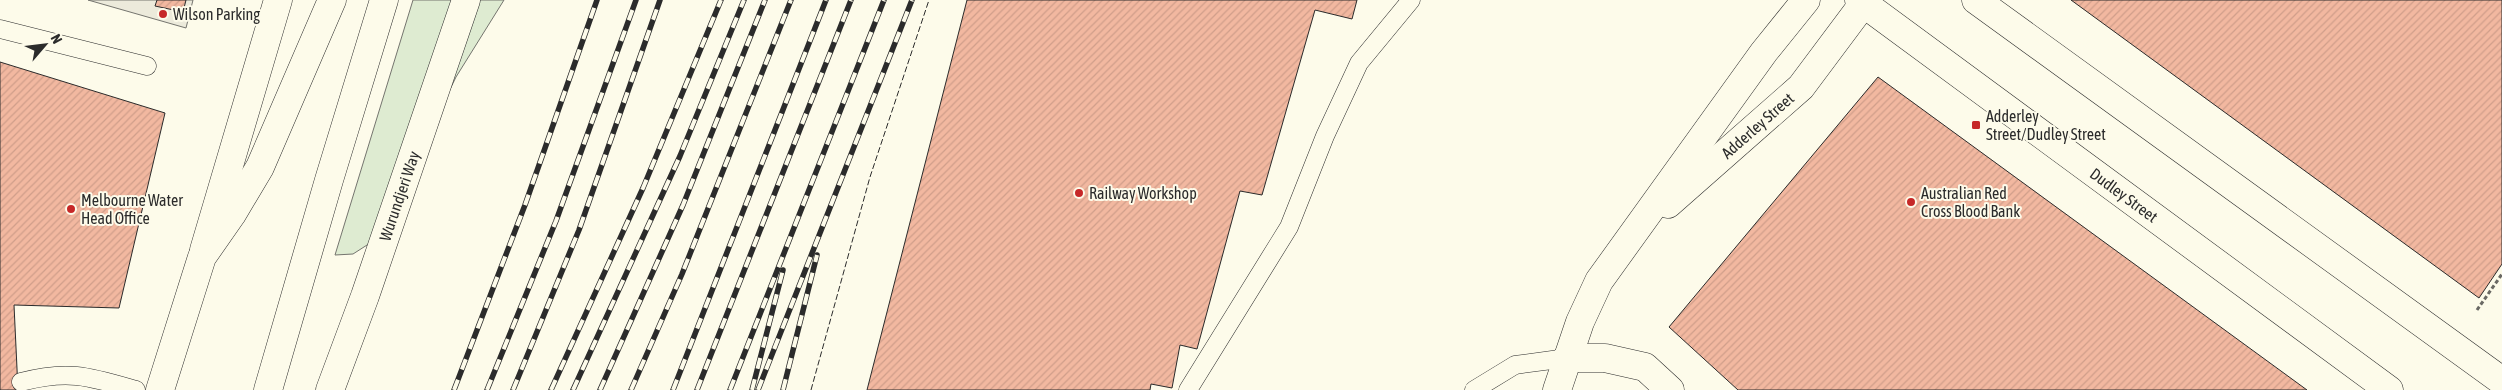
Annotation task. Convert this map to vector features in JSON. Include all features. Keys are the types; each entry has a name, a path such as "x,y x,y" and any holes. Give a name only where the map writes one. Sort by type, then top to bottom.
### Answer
{"main road":[{"path":"160,390 202,257 278,0"},
{"path":"202,257 232,214 260,167 332,0"},
{"path":"268,390 384,0"},
{"name":"Wurundjeri Way","path":"330,390 365,296 466,0"},
{"name":"Adderley Street","path":"1557,390 1567,358 1599,281 1764,52 1806,0"},
{"path":"1976,0 2502,381"},
{"name":"Adderley Street","path":"1632,237 1801,87 1863,1"},
{"name":"Dudley Street","path":"1863,1 2389,390"},
{"path":"1567,358 1605,358 1645,367 1670,390"}],"lane":[{"path":"1188,390 1289,227 1325,136 1358,63 1411,0"},
{"path":"0,29 147,66"},
{"path":"1474,390 1514,365 1567,358"},
{"path":"21,382 60,374 104,379 136,390"}],"path":[{"path":"2478,310 2502,274"}],"green space":[{"path":"413,0 504,0 456,77 378,238 353,254 335,255"}],"shaded area":[{"name":"Wilson Parking","path":"88,0 193,0 186,28"}],"building":[{"path":"157,0 186,0 183,12 155,6"},
{"name":"Railway Workshop","path":"967,0 1357,0 1352,19 1315,10 1262,195 1240,191 1197,349 1180,345 1172,388 1151,384 1150,390 867,390"},
{"path":"2071,0 2502,0 2502,264 2479,298"},
{"name":"Melbourne Water Head Office","path":"0,62 165,113 119,308 14,305 18,390 0,390"},
{"name":"Australian Red Cross Blood Bank","path":"1878,77 2307,390 1738,390 1669,327"}],"railway":[{"path":"454,390 525,205 597,0"},
{"path":"487,390 556,221 636,0"},
{"path":"513,390 579,230 660,0"},
{"path":"551,390 643,188 721,0"},
{"path":"573,390 680,156 744,0"},
{"path":"600,390 683,205 765,0"},
{"path":"631,390 682,274 791,0"},
{"path":"673,390 826,0"},
{"path":"697,390 851,0"},
{"path":"730,390 884,0"},
{"path":"758,390 912,0"},
{"path":"783,390 817,255"},
{"path":"752,390 783,270"}],"fence":[{"path":"811,390 870,177 929,0"}],"place":[{"name":"Wilson Parking","path":"163,14"},
{"name":"Adderley Street/Dudley Street","path":"1976,125"},
{"name":"Railway Workshop","path":"1079,193"},
{"name":"Australian Red Cross Blood Bank","path":"1911,202"},
{"name":"Melbourne Water Head Office","path":"71,209"}]}
